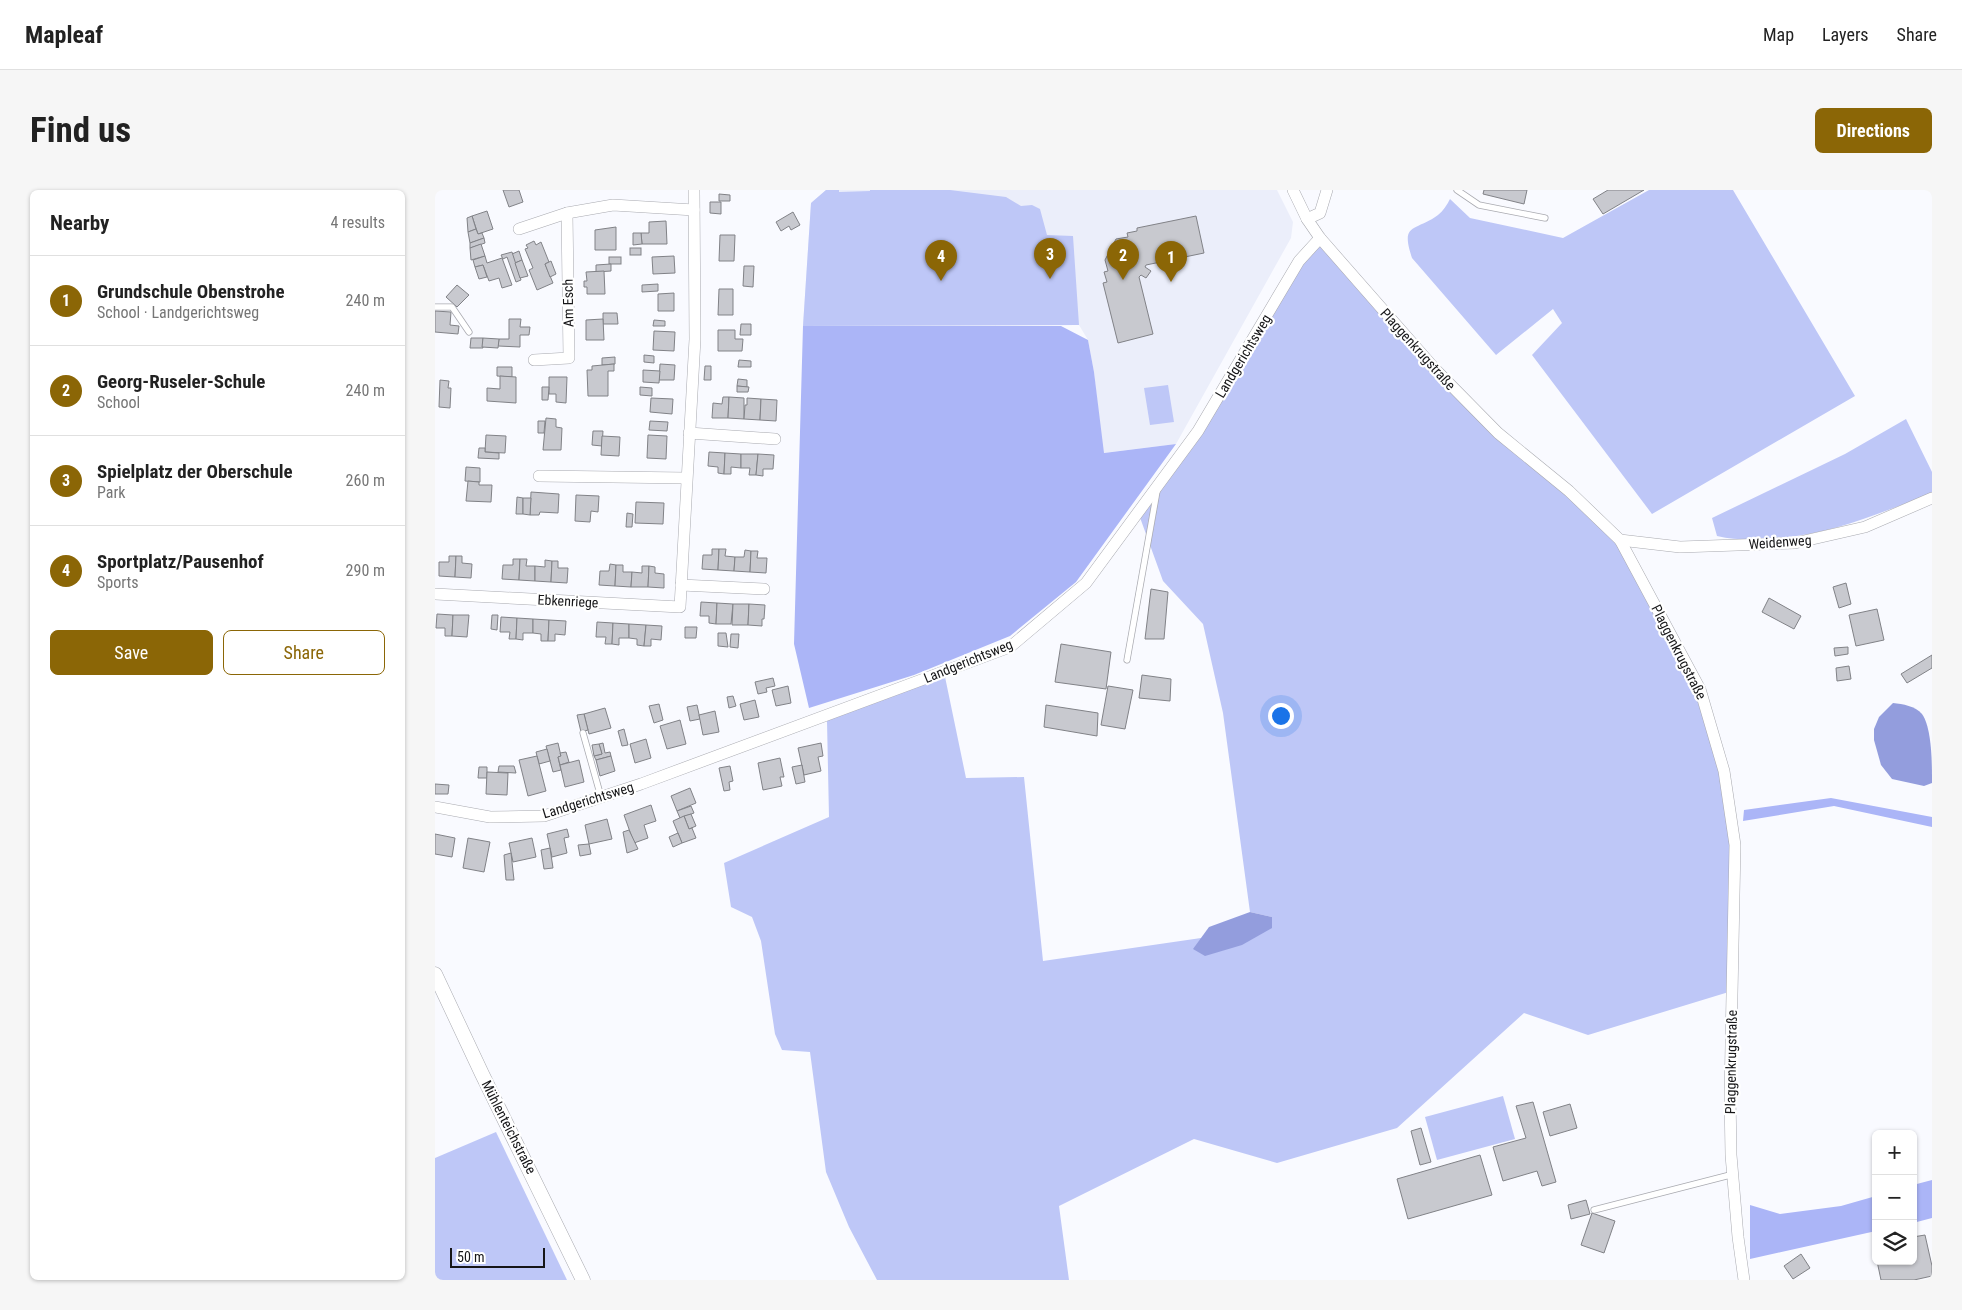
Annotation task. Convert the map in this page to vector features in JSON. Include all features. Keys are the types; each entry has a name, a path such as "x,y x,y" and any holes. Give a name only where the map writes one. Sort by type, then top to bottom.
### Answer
{"street":[{"name":"Ebkenriege","path":"435,594 680,607 695,339 694,190"},
{"name":"Plaggenkrugstraße","path":"1293,190 1307,219 1320,238 1434,368 1497,433 1569,491 1621,540 1701,689 1724,771 1735,845 1730,1095 1731,1155 1744,1280"},
{"path":"1307,219 1320,214 1328,190"},
{"path":"519,229 567,213 613,205 694,210"},
{"name":"Am Esch","path":"534,360 569,358 567,213"},
{"name":"Landgerichtsweg","path":"435,807 490,817 544,816 641,784 1010,647 1087,583 1198,431 1299,261 1320,238"},
{"path":"689,433 775,439"},
{"path":"539,476 686,478"},
{"name":"Weidenweg","path":"1621,540 1680,547 1795,544 1865,527 1932,498"},
{"path":"681,585 765,589"},
{"name":"Mühlenteichstraße","path":"435,974 583,1280"}],"lane":[{"path":"1457,190 1479,205 1545,218"},
{"path":"435,307 452,307 469,332"},
{"path":"1127,660 1157,486"},
{"path":"583,734 601,797"},
{"path":"1594,1210 1734,1174"}],"shaded area":[{"path":"826,190 1277,190 1293,222 1291,238 1176,444 1103,453 1094,372 1088,340 1079,325 803,326 811,203"},
{"path":"826,190 839,190 839,192 950,190 1006,197 1021,206 1032,205 1040,209 1047,235 1073,236 1079,325 803,326 811,203"},
{"path":"1649,190 1733,190 1855,396 1652,514 1532,355 1562,323 1553,309 1496,355 1412,258 1408,238 1412,229 1438,215 1450,199 1470,218 1563,238"},
{"path":"1320,238 1434,368 1620,540 1700,689 1730,809 1732,991 1588,1035 1524,1013 1397,1128 1277,1163 1194,1139 1059,1206 1069,1280 877,1280 849,1227 826,1172 810,1052 782,1050 775,1034 761,941 752,917 731,907 724,863 829,817 827,721 829,713 944,672 966,778 1024,777 1043,961 1201,938 1272,917 1250,912 1223,713 1203,624 1163,581 1138,512"},
{"path":"803,326 1061,326 1088,340 1104,453 1176,444 1076,582 1010,636 914,675 809,708 794,644"},
{"path":"1168,385 1174,422 1150,425 1144,388"},
{"path":"1906,419 1932,472 1932,493 1851,523 1811,534 1754,540 1717,536 1712,518 1845,454"},
{"path":"1893,703 1916,709 1925,720 1931,747 1932,783 1924,786 1892,779 1881,765 1874,740 1874,729 1879,717"},
{"path":"1831,798 1932,817 1932,827 1834,806 1743,821 1744,810"},
{"path":"1250,912 1272,917 1272,928 1242,945 1205,956 1193,949 1209,927"},
{"path":"1503,1096 1515,1139 1437,1160 1425,1117"},
{"path":"496,1132 567,1280 435,1280 435,1158"},
{"path":"1932,1180 1932,1218 1917,1222 1917,1220 1917,1184"},
{"path":"1872,1197 1872,1232 1750,1259 1750,1205 1780,1214 1841,1206"}],"building":[{"path":"503,190 519,190 523,202 509,207"},
{"path":"1484,190 1527,190 1524,204 1483,194"},
{"path":"1608,190 1644,190 1603,214 1593,199"},
{"path":"719,194 730,195 730,201 719,201"},
{"path":"710,202 721,202 721,214 710,213"},
{"path":"487,211 493,229 478,234 472,216"},
{"path":"793,212 800,225 791,230 789,226 781,231 776,222"},
{"path":"472,216 476,229 468,232 467,218"},
{"path":"1196,216 1204,253 1146,265 1145,267 1151,271 1146,278 1141,275 1139,277 1153,334 1118,343 1103,283 1107,282 1104,272 1108,271 1105,260 1116,239 1128,237 1127,233 1137,231 1137,228"},
{"path":"666,221 667,244 642,244 641,233 649,233 649,222"},
{"path":"616,227 616,250 595,250 595,230"},
{"path":"476,229 478,234 482,233 484,238 470,243 468,232"},
{"path":"633,233 641,233 642,244 633,245"},
{"path":"720,235 735,235 734,261 719,261"},
{"path":"484,238 485,243 470,248 470,243"},
{"path":"534,241 536,245 541,242 549,262 545,264 553,283 537,290 529,270 533,268 525,249 528,248 526,245"},
{"path":"481,244 485,256 471,260 470,248"},
{"path":"630,248 641,248 641,255 630,255"},
{"path":"519,251 522,260 515,263 512,254"},
{"path":"512,252 521,280 516,282 507,257 503,259 501,255"},
{"path":"485,256 487,263 502,258 512,285 502,288 499,278 489,281 483,265 475,267 473,260"},
{"path":"674,256 675,273 653,274 652,257"},
{"path":"609,257 621,257 621,264 609,264"},
{"path":"522,260 528,276 520,278 515,263"},
{"path":"551,261 556,274 550,277 545,264"},
{"path":"611,264 611,271 596,272 596,265"},
{"path":"483,265 487,277 479,279 475,267"},
{"path":"744,266 754,266 753,287 743,286"},
{"path":"604,271 605,294 587,294 587,287 584,287 584,281 587,281 586,272"},
{"path":"658,284 658,291 642,292 642,285"},
{"path":"457,285 469,295 457,307 446,297"},
{"path":"719,289 733,289 733,315 718,315"},
{"path":"674,293 674,311 658,311 658,294"},
{"path":"435,311 451,312 450,325 459,326 458,334 435,332"},
{"path":"603,313 617,313 618,324 603,324"},
{"path":"509,319 521,319 520,327 530,327 529,335 520,335 520,347 498,346 499,339 509,339"},
{"path":"603,319 604,340 586,340 586,320"},
{"path":"654,320 665,321 665,326 653,326"},
{"path":"741,324 751,324 751,335 740,335"},
{"path":"718,330 735,330 735,339 743,339 742,351 718,351"},
{"path":"654,331 675,332 674,351 653,350"},
{"path":"471,338 483,338 483,348 470,348"},
{"path":"483,338 499,339 498,348 482,347"},
{"path":"644,355 654,356 654,363 644,362"},
{"path":"615,357 615,364 602,365 602,358"},
{"path":"739,360 751,361 751,367 738,367"},
{"path":"614,364 614,371 608,371 608,396 588,396 587,370 592,370 592,366"},
{"path":"660,364 675,365 674,380 659,380"},
{"path":"705,366 711,366 711,380 704,380"},
{"path":"497,367 512,367 512,377 497,376"},
{"path":"643,370 660,371 659,383 643,382"},
{"path":"500,376 516,377 516,403 487,401 487,388 500,389"},
{"path":"549,377 567,377 566,403 556,402 556,394 549,394"},
{"path":"738,379 747,380 747,387 737,386"},
{"path":"440,380 449,381 448,388 451,388 450,408 439,407"},
{"path":"737,386 749,387 748,392 737,392"},
{"path":"542,387 549,387 548,400 542,400"},
{"path":"640,387 652,388 652,396 640,395"},
{"path":"723,397 729,397 728,418 712,418 713,403 722,404"},
{"path":"729,397 744,398 744,419 728,418"},
{"path":"651,398 673,399 672,414 650,412"},
{"path":"747,398 761,399 760,420 744,419"},
{"path":"761,399 777,400 776,421 760,420"},
{"path":"546,418 556,419 556,427 562,428 561,450 543,450"},
{"path":"538,421 545,421 544,433 538,433"},
{"path":"650,421 668,422 667,431 649,430"},
{"path":"593,431 603,431 602,446 592,445"},
{"path":"486,435 506,436 505,453 485,452"},
{"path":"648,435 667,436 666,459 647,458"},
{"path":"602,436 620,437 619,456 601,455"},
{"path":"479,448 485,448 485,452 499,453 499,459 478,458"},
{"path":"709,452 725,453 724,474 718,473 718,467 708,466"},
{"path":"725,453 741,454 741,468 731,467 731,474 724,474"},
{"path":"741,454 758,454 756,475 749,475 750,468 741,468"},
{"path":"758,454 774,455 773,469 763,469 763,476 756,475"},
{"path":"466,467 480,468 480,482 465,481"},
{"path":"468,481 479,482 479,485 492,485 491,502 466,501"},
{"path":"531,492 559,494 558,513 540,512 539,515 530,515"},
{"path":"576,495 599,496 598,512 591,511 590,522 575,521"},
{"path":"517,497 523,498 523,514 516,514"},
{"path":"523,498 531,498 530,515 523,514"},
{"path":"636,502 664,503 663,524 635,523"},
{"path":"627,513 633,514 632,527 626,527"},
{"path":"712,549 719,549 718,570 702,569 703,555 712,555"},
{"path":"719,549 726,549 725,556 735,557 734,571 718,570"},
{"path":"745,550 751,551 750,572 734,571 735,557 744,557"},
{"path":"751,551 758,551 757,558 767,558 766,573 750,572"},
{"path":"449,556 456,556 455,577 439,576 439,562 449,562"},
{"path":"456,556 462,556 462,563 472,564 471,578 455,577"},
{"path":"513,559 520,559 519,580 502,579 503,565 513,565"},
{"path":"520,559 527,559 526,566 535,566 535,581 519,580"},
{"path":"545,560 552,561 551,582 535,581 535,566 545,567"},
{"path":"552,561 558,561 558,568 568,568 567,583 551,582"},
{"path":"610,564 616,565 615,586 599,585 600,571 609,571"},
{"path":"616,565 623,565 623,572 632,572 631,587 615,586"},
{"path":"642,566 649,566 648,587 631,587 632,572 642,573"},
{"path":"649,566 655,567 655,573 664,574 664,588 648,587"},
{"path":"1846,583 1851,604 1839,608 1833,587"},
{"path":"1151,589 1168,592 1164,639 1145,639"},
{"path":"1769,598 1801,616 1794,629 1762,612"},
{"path":"701,602 717,603 716,624 709,623 709,616 700,616"},
{"path":"717,603 733,604 731,624 716,624"},
{"path":"733,604 749,604 748,625 732,625"},
{"path":"749,604 765,605 762,626 748,625"},
{"path":"1877,609 1884,640 1856,646 1849,615"},
{"path":"437,614 453,615 452,636 445,636 445,628 436,628"},
{"path":"453,615 469,615 467,637 452,636"},
{"path":"492,615 498,615 497,630 491,629"},
{"path":"501,617 517,618 516,639 509,639 510,632 500,632"},
{"path":"517,618 533,619 533,633 523,633 523,640 516,639"},
{"path":"533,619 549,620 548,641 541,641 541,634 533,633"},
{"path":"549,620 566,621 565,635 555,634 555,641 548,641"},
{"path":"597,622 613,623 612,644 605,644 606,637 596,637"},
{"path":"613,623 629,624 629,638 619,638 619,645 612,644"},
{"path":"629,624 646,625 644,646 637,645 637,639 629,638"},
{"path":"646,625 662,626 661,640 651,639 651,646 644,646"},
{"path":"685,627 697,627 696,638 685,638"},
{"path":"718,633 726,633 728,647 718,646"},
{"path":"731,634 739,634 738,648 730,647"},
{"path":"1061,644 1111,652 1106,689 1055,682"},
{"path":"1848,647 1848,654 1835,656 1834,648"},
{"path":"1932,655 1932,668 1907,683 1901,674"},
{"path":"1849,666 1851,679 1837,681 1836,668"},
{"path":"1142,675 1171,679 1170,701 1139,698"},
{"path":"773,678 775,686 766,688 767,692 758,694 755,682"},
{"path":"788,686 791,703 776,706 772,690"},
{"path":"1108,686 1133,690 1125,729 1101,725"},
{"path":"733,696 736,706 729,708 727,697"},
{"path":"755,700 759,717 744,720 740,704"},
{"path":"659,704 663,720 654,723 649,706"},
{"path":"697,705 700,719 690,721 687,707"},
{"path":"1046,705 1098,713 1097,736 1044,727"},
{"path":"605,708 611,728 589,734 584,714"},
{"path":"715,711 719,732 703,735 699,715"},
{"path":"584,714 588,730 581,732 577,715"},
{"path":"680,720 686,744 667,749 660,726"},
{"path":"624,729 628,745 622,746 618,731"},
{"path":"646,739 651,758 635,763 630,744"},
{"path":"558,743 561,756 558,757 561,770 553,772 546,746"},
{"path":"603,743 605,753 610,752 611,756 596,760 594,756 602,754 599,744"},
{"path":"821,743 823,756 818,757 821,771 804,775 798,748"},
{"path":"599,744 602,754 594,756 592,745"},
{"path":"547,749 550,761 539,764 536,752"},
{"path":"566,752 569,762 560,765 558,757 561,756 560,753"},
{"path":"537,756 546,791 528,796 519,760"},
{"path":"611,756 615,771 600,776 596,760"},
{"path":"780,758 784,777 780,777 782,786 763,790 758,763"},
{"path":"579,760 584,782 565,787 560,765"},
{"path":"802,765 805,782 796,784 792,767"},
{"path":"499,766 514,766 516,773 498,772"},
{"path":"730,766 733,781 729,782 730,790 724,791 719,768"},
{"path":"479,767 487,767 487,778 478,778"},
{"path":"487,772 508,773 507,795 486,794"},
{"path":"435,784 449,785 448,794 435,794"},
{"path":"690,788 696,803 677,811 671,796"},
{"path":"651,805 656,821 644,825 648,838 634,843 624,815"},
{"path":"691,806 694,813 680,818 677,811"},
{"path":"691,814 696,826 689,829 684,816"},
{"path":"684,816 689,829 692,828 696,838 682,843 673,821"},
{"path":"607,819 612,839 589,844 585,825"},
{"path":"567,829 569,837 564,838 567,853 552,857 547,834"},
{"path":"629,830 638,849 627,853 623,832"},
{"path":"678,833 682,843 673,847 669,837"},
{"path":"435,834 455,838 452,857 435,854"},
{"path":"468,838 490,842 484,872 463,868"},
{"path":"532,838 536,857 513,862 509,843"},
{"path":"589,844 591,854 580,856 578,845"},
{"path":"550,848 553,868 544,869 541,850"},
{"path":"511,853 514,880 506,880 504,855"},
{"path":"1533,1102 1556,1182 1542,1186 1537,1171 1503,1181 1493,1147 1526,1138 1516,1106"},
{"path":"1570,1104 1577,1128 1550,1136 1543,1112"},
{"path":"1421,1128 1431,1162 1420,1165 1411,1131"},
{"path":"1480,1155 1492,1195 1408,1219 1397,1179"},
{"path":"1586,1200 1590,1214 1571,1219 1568,1205"},
{"path":"1592,1213 1615,1221 1604,1253 1581,1245"},
{"path":"1925,1235 1932,1266 1932,1276 1914,1280 1881,1280 1878,1265 1917,1265 1917,1236"},
{"path":"1801,1254 1810,1268 1793,1279 1784,1266"}],"place":[{"name":"Spielplatz der Oberschule","path":"1050,279"},
{"name":"Georg-Ruseler-Schule","path":"1123,280"},
{"name":"Sportplatz/Pausenhof","path":"941,281"},
{"name":"Grundschule Obenstrohe","path":"1171,282"}]}
